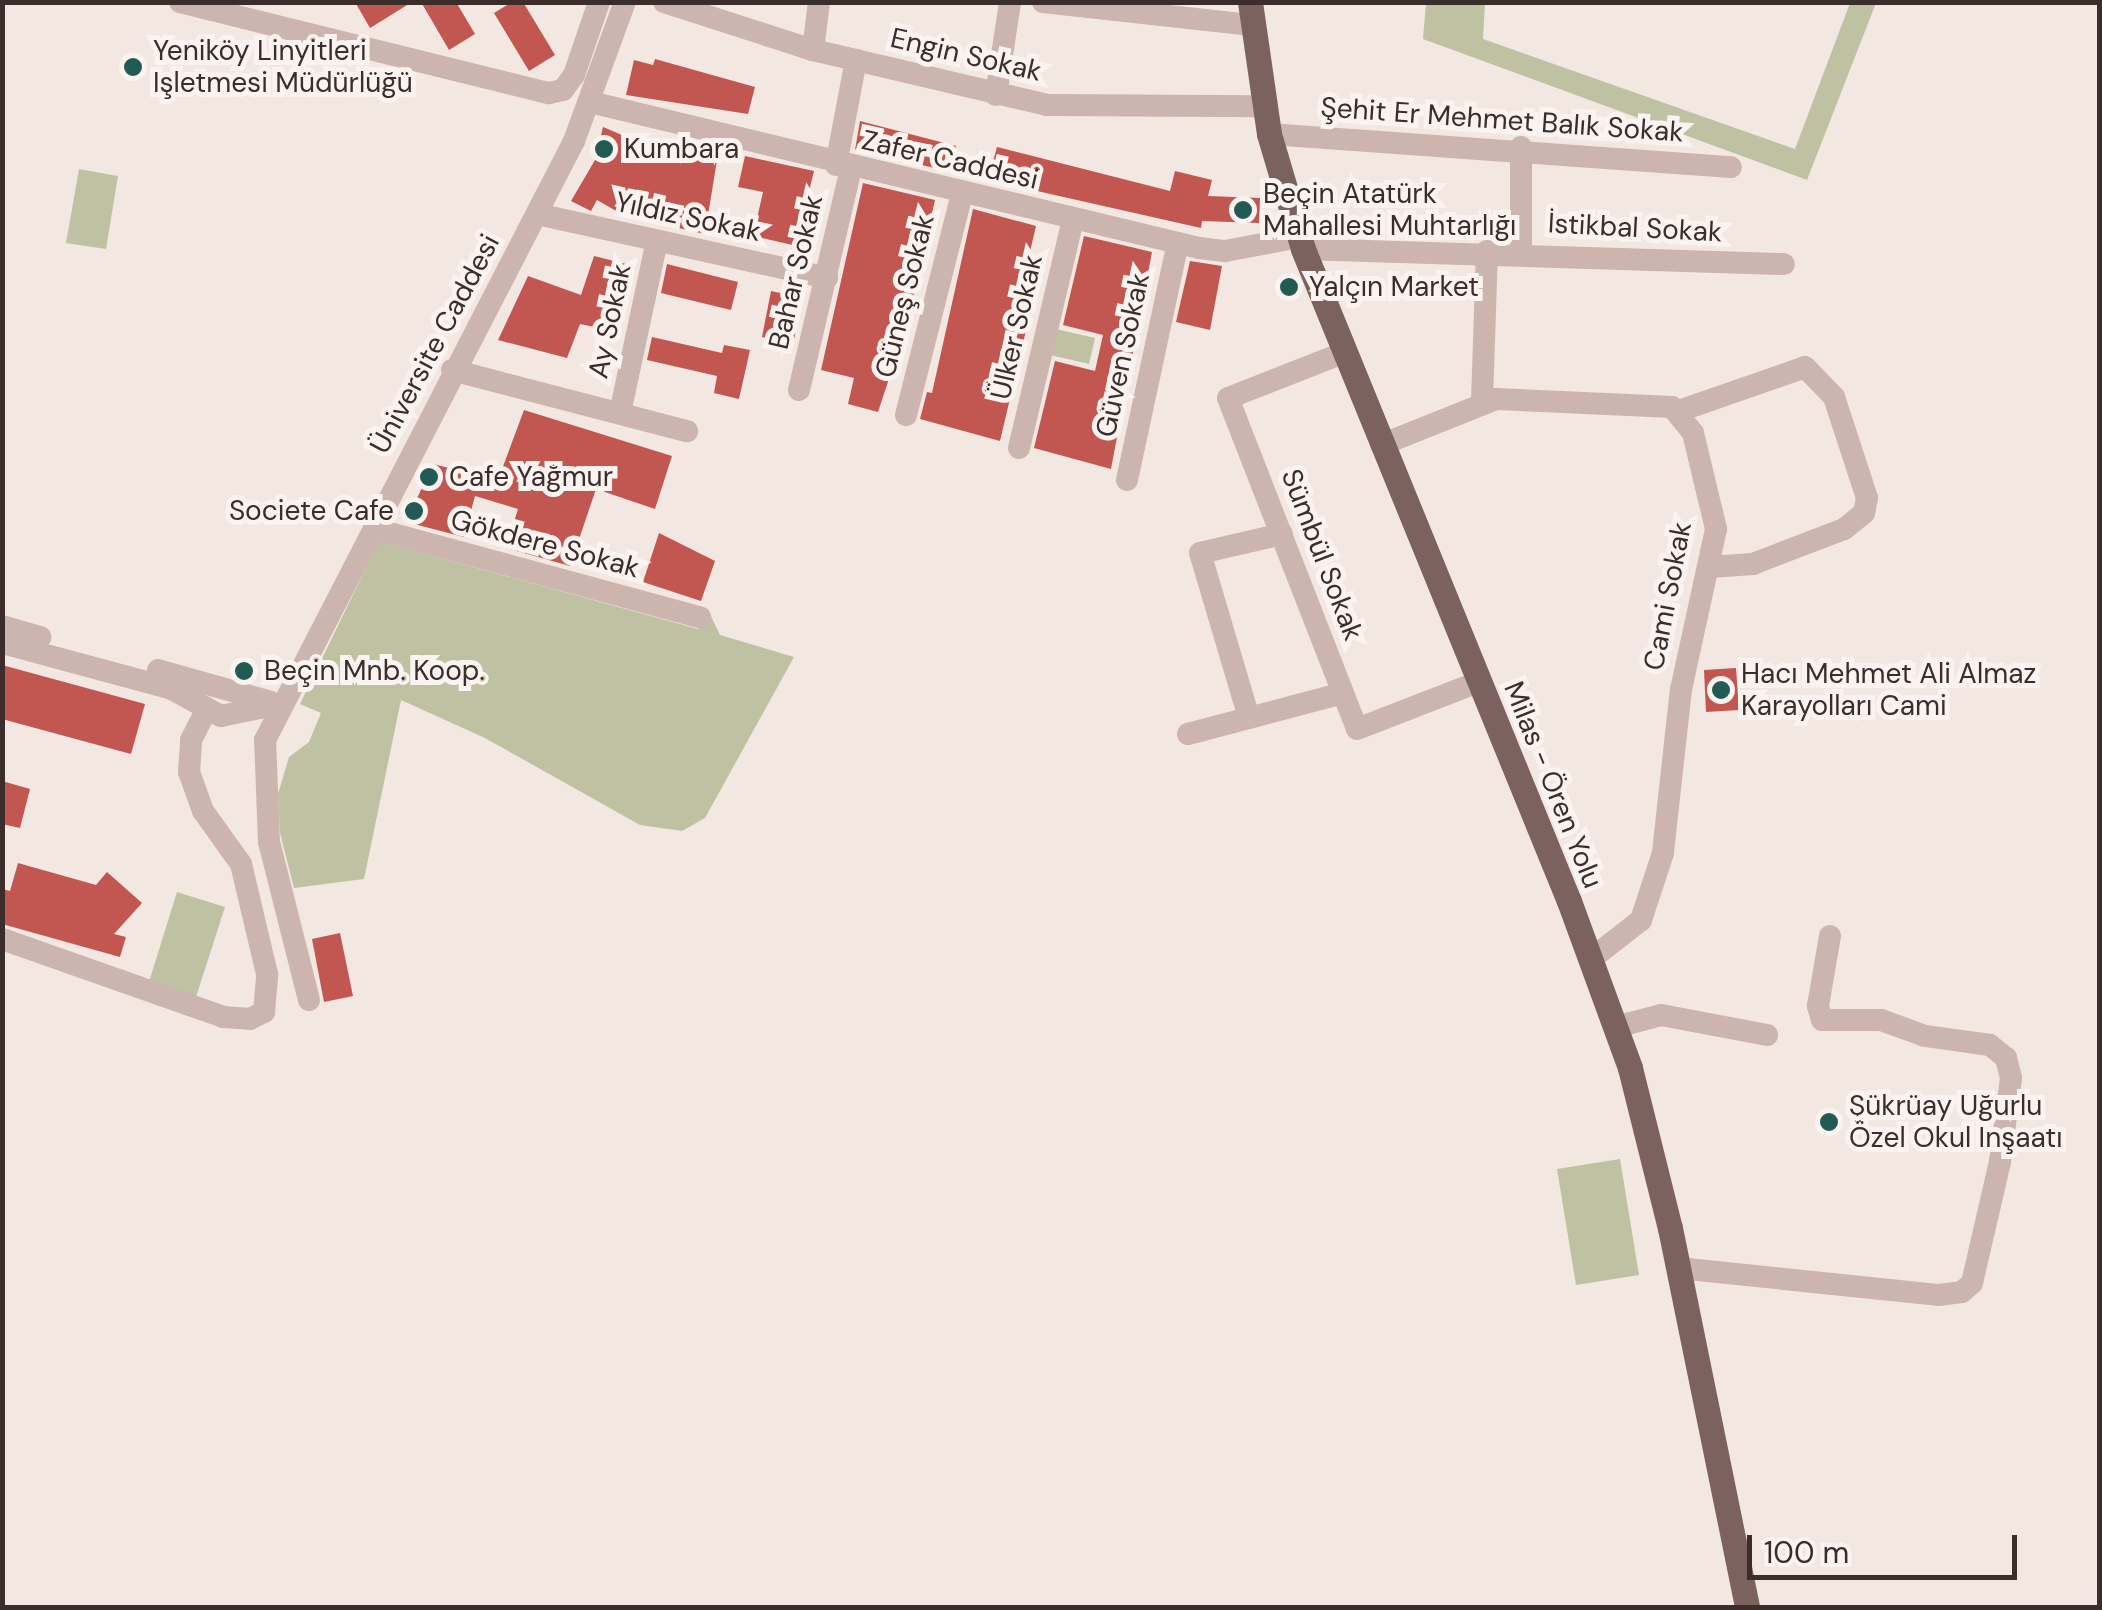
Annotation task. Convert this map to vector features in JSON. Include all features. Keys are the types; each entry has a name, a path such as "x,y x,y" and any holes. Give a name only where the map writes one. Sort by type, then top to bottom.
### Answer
{"main road":[{"name":"Milas - Ören Yolu","path":"1250,14 1269,134 1301,243 1592,959 1616,1027 1678,1268 1747,1608"}],"street":[{"path":"180,2 548,94 563,90 574,75 599,2"},
{"name":"Üniversite Caddesi","path":"309,1000 268,835 265,740 279,704 375,529 452,370 537,214 590,102 625,2"},
{"name":"Engin Sokak","path":"664,2 812,50 1047,105 1264,106"},
{"path":"812,50 819,2"},
{"path":"996,95 1010,2"},
{"path":"1043,2 1250,14"},
{"name":"Bahar Sokak","path":"799,390 826,278 856,60"},
{"name":"Zafer Caddesi","path":"590,102 843,166 1178,243 1225,251 1301,243"},
{"name":"Şehit Er Mehmet Balık Sokak","path":"1269,134 1520,148 1730,167"},
{"path":"1520,148 1521,253"},
{"name":"Güneş Sokak","path":"906,415 962,193"},
{"name":"Yıldız Sokak","path":"537,214 826,278"},
{"name":"Ülker Sokak","path":"1019,448 1073,219"},
{"name":"Ay Sokak","path":"620,414 658,241"},
{"name":"Güven Sokak","path":"1127,480 1178,243"},
{"name":"İstikbal Sokak","path":"1301,243 1784,264"},
{"path":"1482,401 1486,251"},
{"name":"Sümbül Sokak","path":"1344,353 1228,398 1357,729 1478,682"},
{"path":"1381,444 1482,401 1679,411 1790,367 1805,367 1834,398 1867,498 1859,520 1753,564 1710,566"},
{"name":"Ay Sokak","path":"452,370 688,431"},
{"name":"Cami Sokak","path":"1592,959 1630,933 1658,879 1680,689 1710,566 1715,513 1693,433 1679,411"},
{"name":"Gökdere Sokak","path":"375,529 700,617"},
{"path":"1249,718 1200,553 1282,534"},
{"path":"2,626 279,704"},
{"path":"2,644 172,689 206,710 230,716 279,704"},
{"path":"1188,734 1343,693"},
{"path":"2,939 224,1017 250,1019 264,1012 267,974 241,864 203,811 189,772 191,740 206,710"},
{"path":"1678,1268 1947,1296 1968,1288 1977,1272 2000,1162 2011,1078 2006,1058 1990,1045 1925,1036 1881,1020 1822,1020 1818,1006 1830,936"},
{"path":"1616,1027 1661,1014 1767,1036"}],"green space":[{"path":"1426,3 1485,3 1483,39 1795,149 1850,3 1876,3 1807,180 1423,39"},
{"path":"79,169 118,176 106,249 66,243"},
{"path":"1056,329 1095,338 1089,364 1050,355"},
{"path":"379,541 698,629 707,608 720,635 794,657 705,818 682,831 640,825 485,738 401,700 364,879 294,888 280,833 278,794 289,757 309,742 321,713 300,704"},
{"path":"177,892 225,907 195,1000 148,985"},
{"path":"1620,1159 1639,1275 1576,1285 1557,1169"}],"building":[{"path":"355,2 412,2 370,28"},
{"path":"421,2 456,2 475,34 449,50"},
{"path":"512,2 523,2 555,55 529,71 494,13"},
{"path":"655,59 755,87 748,114 626,95 634,60 653,65"},
{"path":"860,121 956,146 954,156 992,165 997,147 1170,191 1175,171 1212,180 1208,196 1260,198 1259,223 1202,221 1201,228 855,150"},
{"path":"603,127 660,151 717,160 705,234 679,228 680,222 625,216 597,200 591,211 571,201 595,160"},
{"path":"745,156 814,171 805,208 818,211 810,249 753,236 763,192 738,187"},
{"path":"863,183 935,200 907,324 878,412 848,404 854,378 821,370"},
{"path":"973,209 1036,226 1021,291 1030,293 1028,322 1000,441 920,419 927,392 932,393"},
{"path":"1084,236 1152,252 1111,469 1034,448 1055,361 1095,371 1103,335 1063,325"},
{"path":"594,256 630,265 619,332 580,324 567,358 498,340 528,276 581,295"},
{"path":"1190,261 1222,266 1210,330 1176,322"},
{"path":"667,264 738,282 731,310 661,293"},
{"path":"771,291 803,298 793,344 762,337"},
{"path":"652,337 722,353 724,345 750,350 739,399 714,393 717,376 647,360"},
{"path":"524,410 672,456 655,509 596,489 570,566 506,548 518,509 475,496 464,537 406,522 433,464 498,480"},
{"path":"659,533 715,561 701,601 643,582"},
{"path":"2,665 145,704 131,754 2,719"},
{"name":"Hacı Mehmet Ali Almaz Karayolları Cami","path":"1736,668 1739,710 1706,712 1704,670"},
{"path":"2,781 30,789 20,828 2,824"},
{"path":"18,863 96,885 107,872 142,903 114,934 126,937 120,957 2,924 2,889 10,891"},
{"path":"340,933 353,996 324,1002 312,939"}],"place":[{"name":"Yeniköy Linyitleri Işletmesi Müdürlüğü","path":"133,67"},
{"name":"Kumbara","path":"604,149"},
{"name":"Beçin Atatürk Mahallesi Muhtarlığı","path":"1243,210"},
{"name":"Yalçın Market","path":"1289,287"},
{"name":"Cafe Yağmur","path":"429,477"},
{"name":"Societe Cafe","path":"414,511"},
{"name":"Beçin Mnb. Koop.","path":"244,671"},
{"name":"Hacı Mehmet Ali Almaz Karayolları Cami","path":"1721,690"},
{"name":"Şükrüay Uğurlu Özel Okul Inşaatı","path":"1829,1122"}]}
